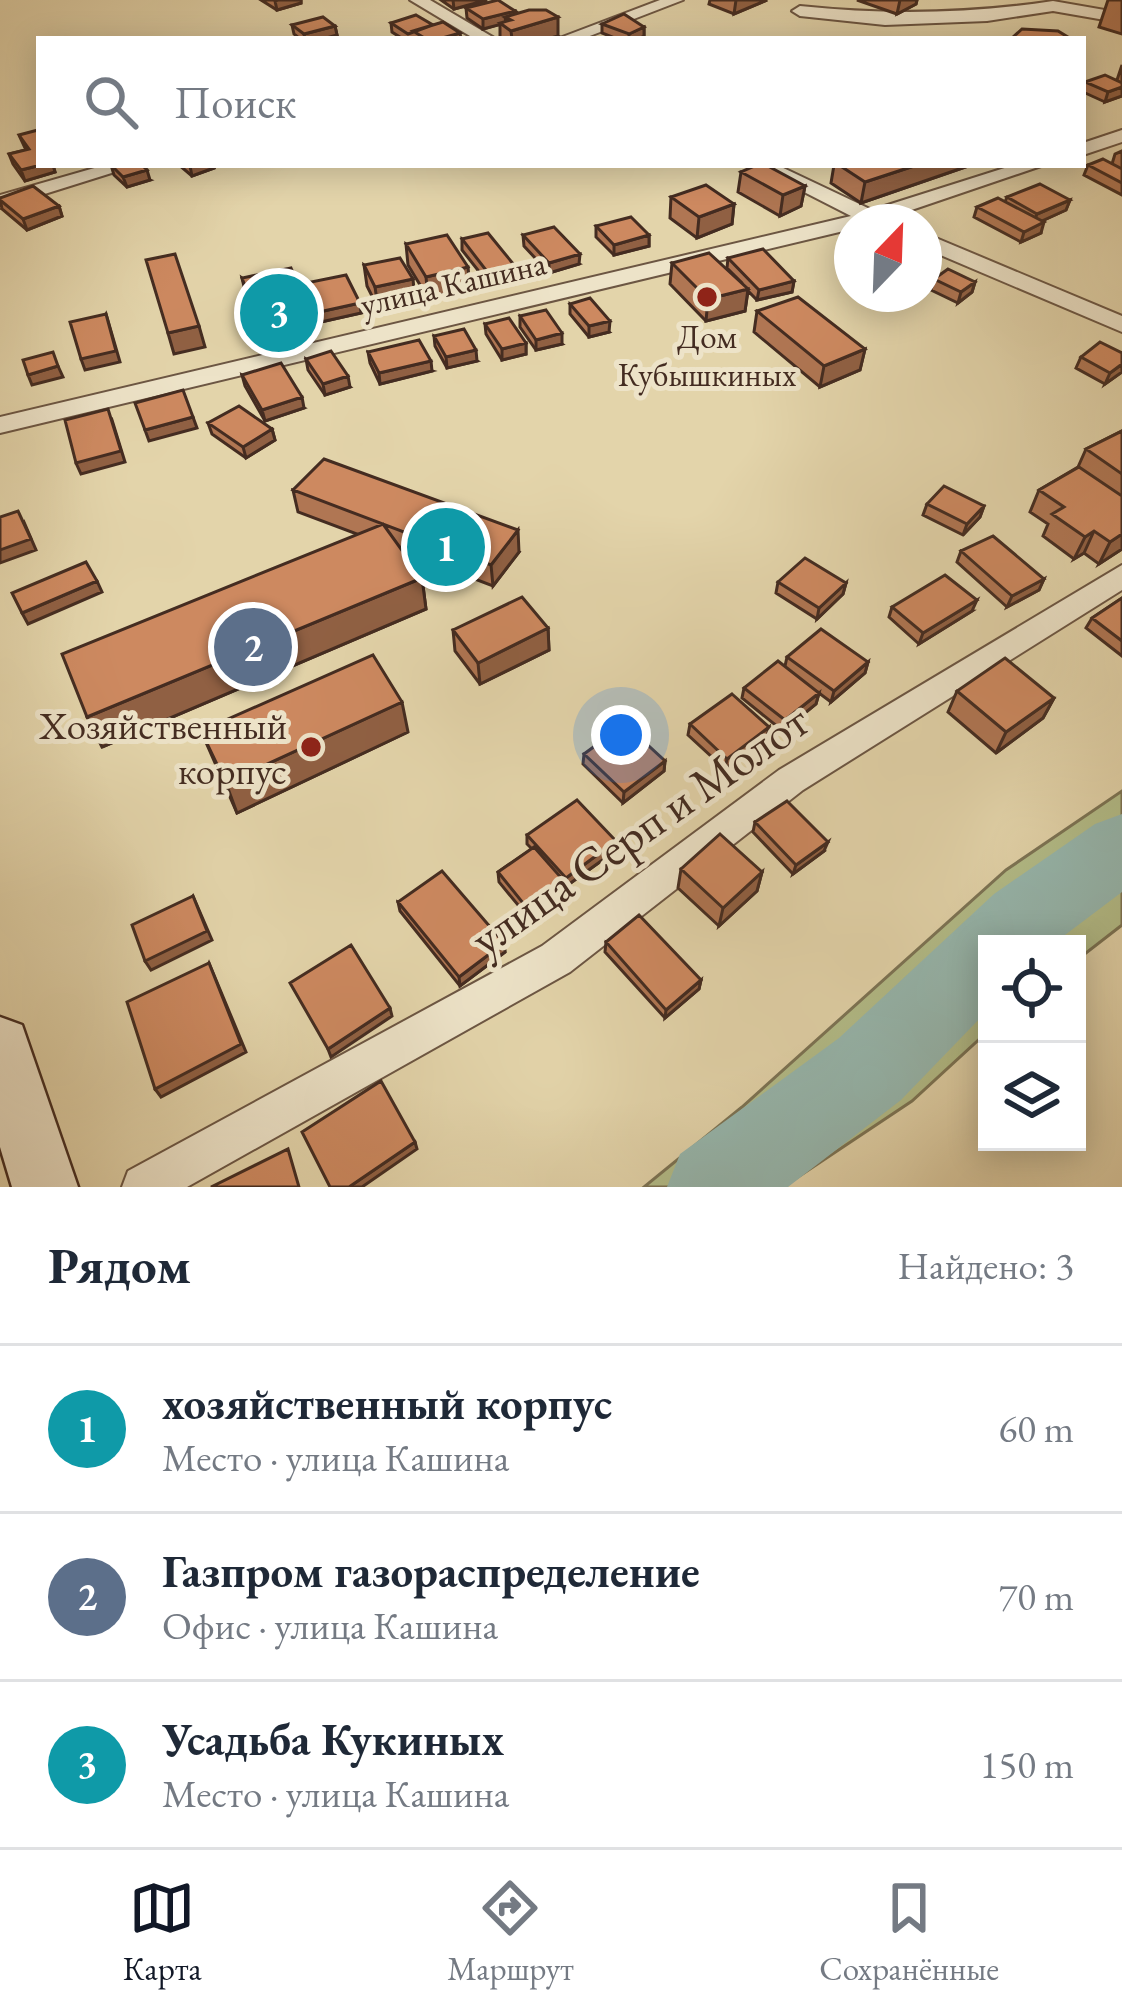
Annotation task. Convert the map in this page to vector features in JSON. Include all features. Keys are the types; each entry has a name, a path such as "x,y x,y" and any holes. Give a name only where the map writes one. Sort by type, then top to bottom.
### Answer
{"street":[{"path":"418,0 482,36"},
{"path":"574,36 675,0"},
{"path":"800,11 884,20 987,16 1053,6 1122,18"},
{"path":"1086,148 1122,136"},
{"path":"0,202 117,168"},
{"path":"767,168 834,204"},
{"name":"улица Кашина","path":"916,204 1025,168"},
{"name":"улица Кашина","path":"0,425 834,228"},
{"path":"942,248 1122,325"},
{"name":"улица Серп и Молот","path":"144,1187 556,959 791,780 1122,576"},
{"path":"0,1047 45,1187"}],"green space":[{"path":"1122,791 1122,925 1086,953 1086,935 978,935 978,1040 912,1101 783,1187 644,1187 742,1107 1006,870"}],"building":[{"path":"498,0 515,11 483,19 466,8"},
{"path":"546,10 558,17 511,31 500,23 511,20 505,17"},
{"path":"624,14 644,27 629,34 602,24"},
{"path":"416,15 433,25 408,34 391,23"},
{"path":"323,17 335,26 304,34 292,25"},
{"path":"443,22 460,33 421,36 413,31"},
{"path":"1022,29 1058,31 1066,36 1014,36"},
{"path":"1105,75 1122,87 1108,92 1086,82"},
{"path":"36,131 36,166 21,170 9,154 29,149 19,135"},
{"path":"1103,159 1122,169 1122,183 1088,165"},
{"path":"114,168 147,170 123,177"},
{"path":"772,168 805,186 783,195 741,172"},
{"path":"844,168 908,168 865,182"},
{"path":"1040,184 1070,200 1037,214 1007,197"},
{"path":"706,185 734,204 699,217 671,197"},
{"path":"33,186 59,206 23,219 0,200 0,198"},
{"path":"998,198 1044,222 1024,232 977,207"},
{"path":"631,217 649,235 614,245 596,226"},
{"path":"554,227 580,254 549,263 523,235"},
{"path":"488,233 519,271 492,278 462,239"},
{"path":"447,235 468,267 426,277 406,244"},
{"path":"763,249 794,281 759,290 728,258"},
{"path":"709,253 748,289 708,299 672,263"},
{"path":"175,254 199,326 168,333 146,260"},
{"path":"400,258 413,279 375,287 364,265"},
{"path":"291,268 307,305 256,316 242,278"},
{"path":"948,269 975,282 961,292 942,283 942,273"},
{"path":"346,275 360,303 319,312 306,283"},
{"path":"798,297 865,349 824,366 757,311"},
{"path":"590,298 610,321 589,326 570,304"},
{"path":"546,310 562,333 536,340 520,316"},
{"path":"106,314 116,351 81,359 70,322"},
{"path":"509,318 526,343 502,349 485,324"},
{"path":"464,329 476,350 446,357 434,336"},
{"path":"419,340 431,361 379,373 368,352"},
{"path":"1100,342 1122,353 1122,364 1110,373 1081,357"},
{"path":"331,351 348,376 323,384 306,359"},
{"path":"53,352 58,366 28,375 23,360"},
{"path":"281,363 302,397 262,410 242,375"},
{"path":"183,390 193,417 145,430 135,403"},
{"path":"239,406 272,429 243,447 208,423"},
{"path":"108,409 121,451 76,463 65,420"},
{"path":"1122,431 1122,474 1086,449"},
{"path":"324,459 518,530 491,565 293,490"},
{"path":"1079,467 1122,496 1122,534 1110,542 1094,531 1085,537 1052,514 1064,507 1039,490"},
{"path":"944,486 984,506 967,524 927,504"},
{"path":"18,511 31,539 0,550 0,517"},
{"path":"383,524 422,578 87,717 62,654"},
{"path":"993,536 1044,579 1012,596 961,551"},
{"path":"805,558 846,583 819,608 778,582"},
{"path":"86,562 97,581 22,613 12,593"},
{"path":"945,575 977,600 923,633 892,607"},
{"path":"522,597 548,628 478,663 453,630"},
{"path":"1122,598 1122,641 1092,618"},
{"path":"821,629 868,662 834,691 787,657"},
{"path":"373,655 402,702 226,783 201,731"},
{"path":"1005,658 1054,698 1006,732 957,691"},
{"path":"778,661 819,693 785,720 744,688"},
{"path":"732,694 769,727 727,759 690,724"},
{"path":"625,724 665,761 624,792 584,754"},
{"path":"577,800 616,841 566,878 527,835"},
{"path":"787,801 828,842 796,865 755,822"},
{"path":"720,834 762,872 723,908 681,869"},
{"path":"534,847 564,881 527,908 498,872"},
{"path":"442,871 504,943 459,977 398,902"},
{"path":"193,896 207,931 145,961 132,925"},
{"path":"639,915 701,980 666,1010 606,942"},
{"path":"351,945 390,1008 328,1049 290,983"},
{"path":"209,963 241,1044 155,1089 127,1002"},
{"path":"381,1081 415,1142 349,1187 330,1187 302,1132"},
{"path":"288,1149 299,1187 211,1187"}],"waterway":[{"path":"1006,935 1122,848"},
{"path":"713,1187 870,1069 978,963"}],"place":[{"name":"Дом Кубышкиных","path":"707,297"},
{"name":"Усадьба Кукиных","path":"279,313"},
{"name":"хозяйственный корпус","path":"446,547"},
{"name":"Газпром газораспределение","path":"253,647"},
{"name":"Хозяйственный корпус","path":"311,747"}]}
